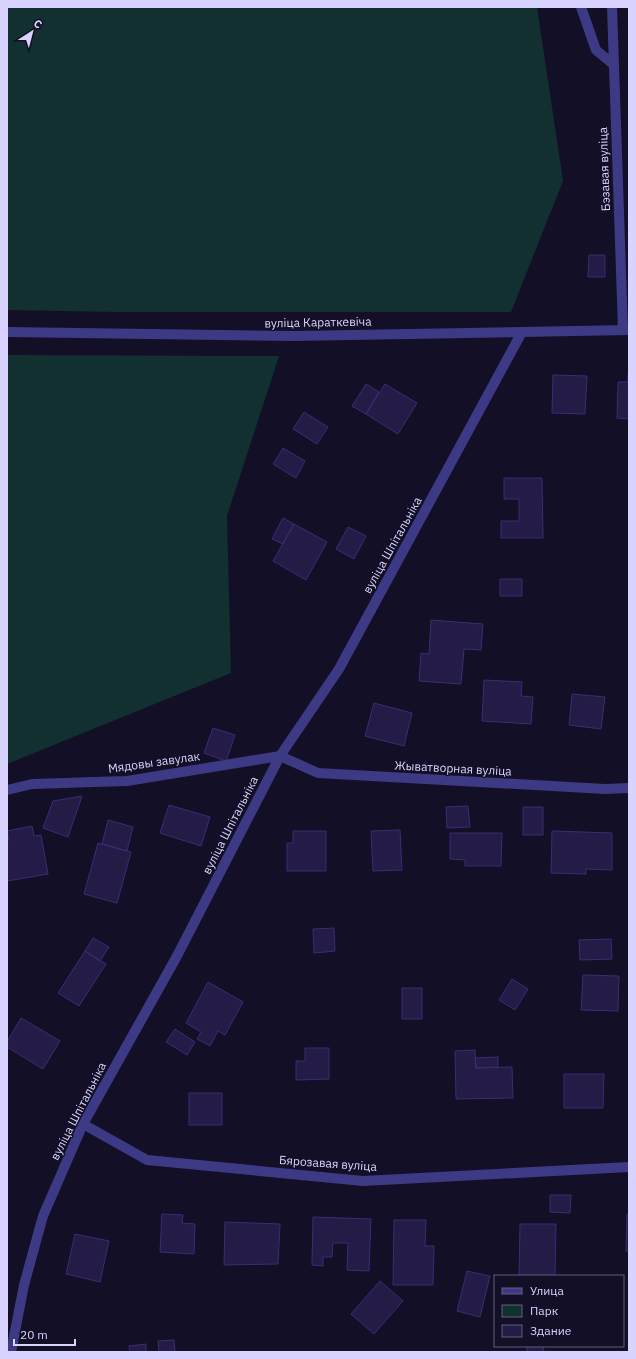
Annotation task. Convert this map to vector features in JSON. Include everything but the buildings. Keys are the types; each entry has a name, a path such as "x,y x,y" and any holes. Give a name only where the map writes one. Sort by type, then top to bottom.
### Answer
{"street":[{"path":"581,7 596,50 614,65"},
{"name":"Бэзавая вуліца","path":"612,7 626,330"},
{"name":"вуліца Караткевіча","path":"7,332 294,336 626,330"},
{"name":"вуліца Шпітальніка","path":"11,1352 24,1285 43,1216 83,1124 177,956 280,756 339,670 522,332"},
{"name":"Жыватворная вуліца","path":"280,756 318,773 605,789 629,788"},
{"name":"Мядовы завулак","path":"7,790 32,784 127,781 280,756"},
{"name":"Бярозавая вуліца","path":"83,1124 147,1160 363,1181 629,1167"}],"green space":[{"path":"7,7 537,7 563,181 511,312 116,312 7,310"},
{"path":"7,355 279,356 227,516 231,673 7,764"}]}
